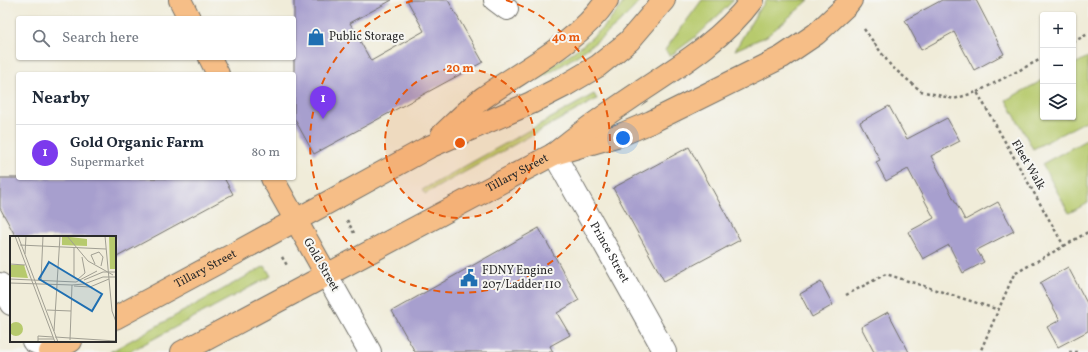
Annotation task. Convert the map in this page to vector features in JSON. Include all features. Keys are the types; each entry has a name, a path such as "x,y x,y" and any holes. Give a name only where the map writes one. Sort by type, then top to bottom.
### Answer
{"main road":[{"path":"180,0 188,16"},
{"path":"429,147 481,100 558,49 584,27 607,0"},
{"name":"Tillary Street","path":"116,317 429,147 531,103 564,86 598,66 629,41 664,0"},
{"path":"554,154 606,115 700,53 752,0"},
{"name":"Tillary Street","path":"182,352 554,154 620,135 651,122 782,57 816,34 848,5 851,0"},
{"path":"211,60 217,72"},
{"name":"Gold Street","path":"273,180 326,274"}],"street":[{"name":"Prince Street","path":"554,154 665,352"},
{"name":"Gold Street","path":"326,274 370,352"},
{"path":"0,284 10,302"},
{"path":"37,342 58,348"}],"path":[{"path":"864,29 892,66 921,91 954,99 977,92 1040,60"},
{"path":"1076,40 1088,34"},
{"name":"Fleet Walk","path":"977,92 1064,246"},
{"path":"347,220 355,235"},
{"path":"980,352 1014,274 1088,232"},
{"path":"282,257 288,267"},
{"path":"846,295 886,274 999,310"},
{"path":"1069,352 1077,352"}],"green space":[{"path":"625,0 641,0 618,24 593,44 566,63 537,80 535,76 573,52 600,30"},
{"path":"702,0 734,0 698,35 670,56 665,50"},
{"path":"767,0 809,0 767,36 735,50 758,11"},
{"path":"1088,57 1088,120 1033,149 1006,100 1040,82 1040,120 1076,120 1076,63"},
{"path":"594,94 597,99 425,194 422,190"},
{"path":"1088,139 1088,203 1069,213 1042,164"},
{"path":"265,266 271,276 129,352 110,352"}],"building":[{"path":"294,0 392,0 350,23 371,61 424,31 407,0 448,0 483,62 314,154 296,122 296,72 294,72 294,60 296,60 296,16 294,16"},
{"path":"942,0 976,0 1004,54 974,70 954,32 921,50 905,20"},
{"path":"889,106 907,139 947,118 960,141 931,156 965,220 998,202 1014,231 977,250 984,262 963,273 949,245 923,259 908,232 934,218 908,169 886,181 876,162 880,160 860,122"},
{"path":"689,147 740,240 664,281 613,188"},
{"path":"0,178 16,178 16,180 225,180 233,194 116,257 116,236 15,236 0,208"},
{"path":"539,228 579,300 557,313 570,335 550,346 553,352 415,352 392,311"},
{"path":"1068,267 1088,305 1088,331 1058,347 1047,327 1060,320 1040,283"},
{"path":"821,282 833,305 812,317 800,294"},
{"path":"888,312 909,352 874,352 861,327"}],"place":[{"name":"Public Storage","path":"316,37"},
{"name":"Gold Organic Farm","path":"323,119"},
{"name":"FDNY Engine 207/Ladder 110","path":"469,278"}]}
